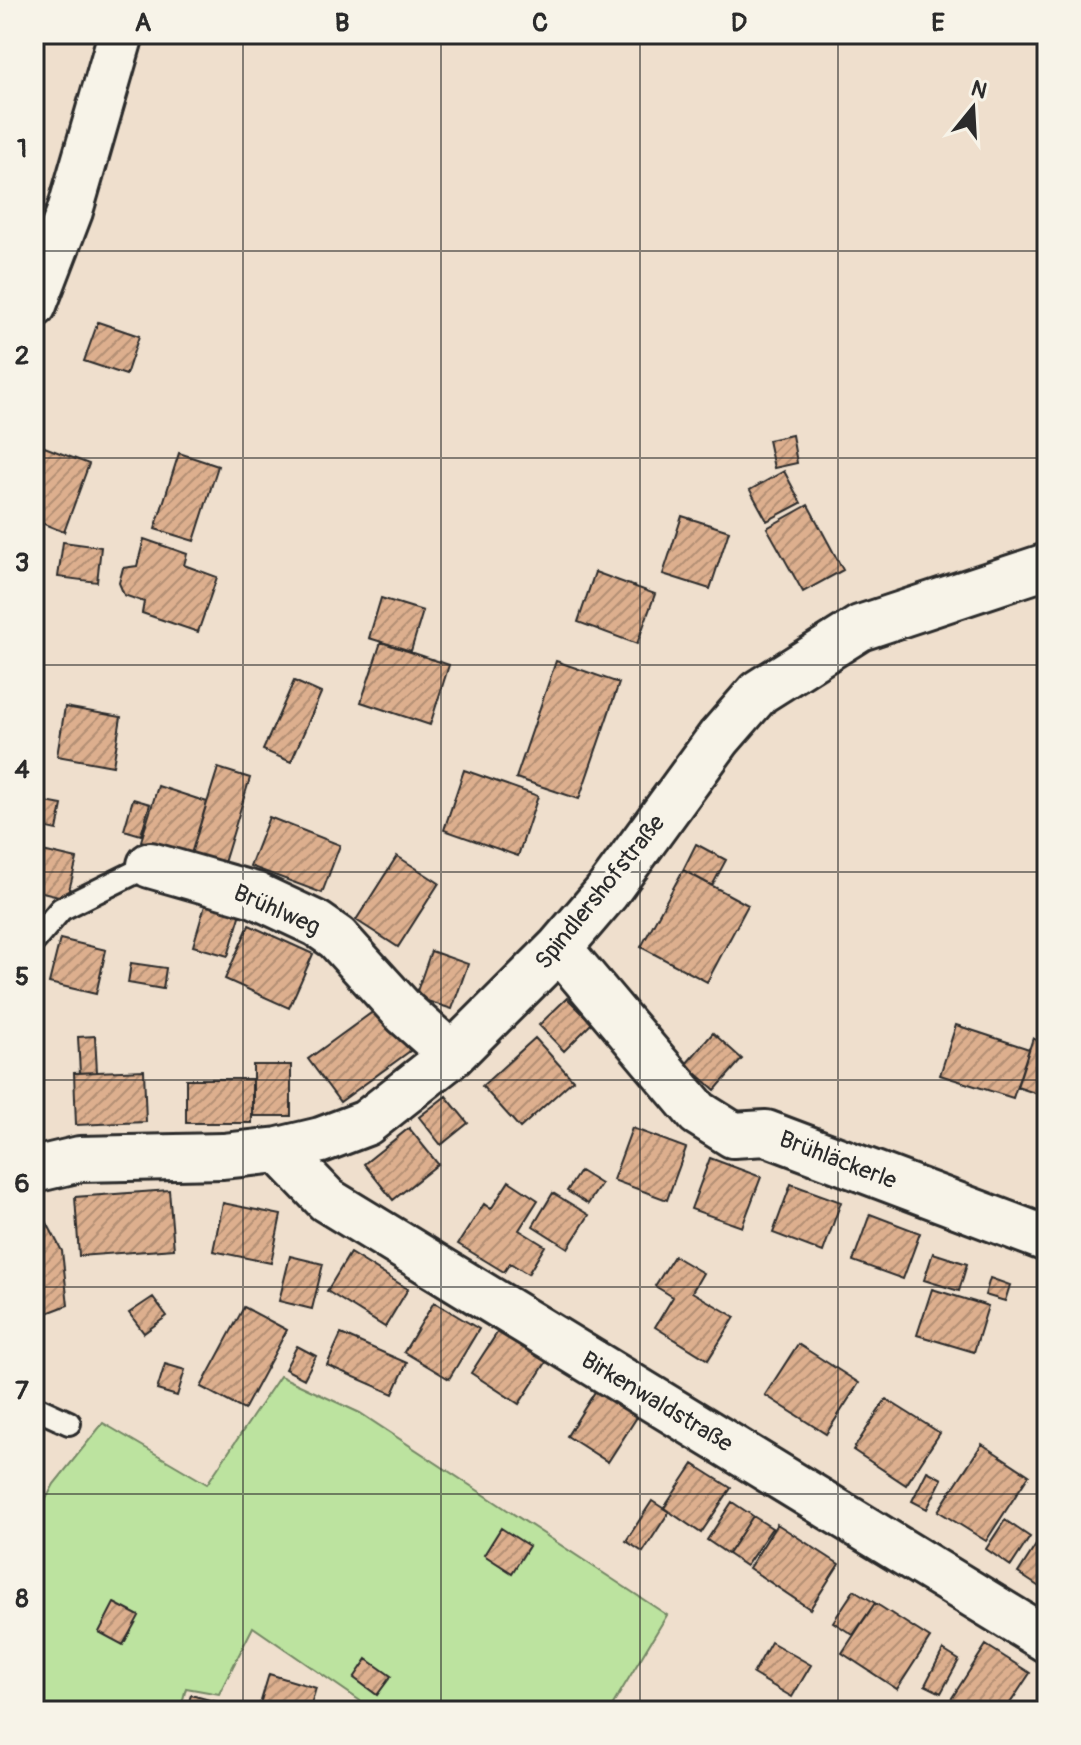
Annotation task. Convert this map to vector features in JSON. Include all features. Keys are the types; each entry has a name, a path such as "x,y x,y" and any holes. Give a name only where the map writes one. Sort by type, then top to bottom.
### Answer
{"street":[{"path":"34,305 70,211 121,34"},
{"name":"Spindlershofstraße","path":"34,1170 80,1159 223,1156 279,1150 321,1140 366,1123 452,1055 559,948 606,893 719,738 759,692 860,628 1047,566"},
{"name":"Brühlweg","path":"150,865 255,895 317,924 337,938 405,1013 452,1055"},
{"name":"Brühläckerle","path":"559,948 698,1113 733,1135 766,1133 1047,1239"},
{"name":"Birkenwaldstraße","path":"279,1150 327,1200 1047,1640"}],"lane":[{"path":"34,941 61,909 150,865"},
{"path":"34,1407 69,1423"}],"green space":[{"path":"280,1376 360,1413 667,1615 609,1711 375,1711 253,1627 219,1694 186,1688 180,1711 36,1711 40,1696 34,1693 34,1521 54,1484 103,1423 207,1484"}],"building":[{"path":"98,322 139,336 126,375 84,361"},
{"path":"792,435 797,463 774,468 768,440"},
{"path":"34,443 89,464 64,532 34,520"},
{"path":"179,453 218,466 194,541 155,529"},
{"path":"784,471 801,503 767,521 750,490"},
{"path":"808,505 843,570 803,592 767,528"},
{"path":"682,516 729,531 710,589 663,574"},
{"path":"144,539 187,554 184,565 217,577 198,632 142,613 144,602 124,595 119,583 123,568 137,566"},
{"path":"63,542 101,547 97,582 58,577"},
{"path":"595,572 655,594 637,644 578,622"},
{"path":"381,598 423,611 411,651 369,638"},
{"path":"381,642 449,665 430,725 361,702"},
{"path":"556,661 619,683 579,799 516,778"},
{"path":"294,681 321,693 291,762 263,750"},
{"path":"65,707 121,717 113,766 57,756"},
{"path":"218,768 250,778 223,866 190,857"},
{"path":"464,770 538,796 518,856 444,830"},
{"path":"158,786 207,802 190,857 141,841"},
{"path":"133,799 150,804 141,835 124,830"},
{"path":"35,800 62,805 57,830 34,825"},
{"path":"269,817 340,845 322,893 250,866"},
{"path":"696,844 726,860 712,886 683,870"},
{"path":"34,849 77,859 67,898 34,890"},
{"path":"397,856 439,883 398,947 356,920"},
{"path":"683,870 748,905 707,982 641,947"},
{"path":"206,902 241,913 228,956 193,946"},
{"path":"249,925 313,954 289,1008 225,979"},
{"path":"60,939 106,950 96,994 49,983"},
{"path":"431,951 468,964 452,1009 415,997"},
{"path":"131,963 166,968 163,989 128,983"},
{"path":"567,998 592,1023 564,1051 539,1025"},
{"path":"378,1008 410,1051 340,1102 308,1059"},
{"path":"956,1025 1029,1049 1013,1098 940,1075"},
{"path":"713,1033 742,1059 715,1090 686,1064"},
{"path":"95,1036 97,1072 80,1073 78,1037"},
{"path":"535,1038 573,1080 520,1128 482,1086"},
{"path":"1033,1038 1047,1046 1047,1097 1017,1087"},
{"path":"253,1065 291,1065 291,1116 253,1116"},
{"path":"144,1070 146,1122 76,1125 74,1073"},
{"path":"186,1079 252,1079 252,1123 186,1123"},
{"path":"446,1096 468,1123 441,1145 419,1117"},
{"path":"409,1128 438,1164 393,1200 364,1164"},
{"path":"632,1128 686,1148 667,1200 613,1180"},
{"path":"710,1158 761,1177 742,1227 691,1209"},
{"path":"580,1171 601,1184 588,1204 567,1191"},
{"path":"509,1181 538,1200 519,1230 545,1246 528,1274 510,1263 504,1272 458,1244 484,1204 491,1209"},
{"path":"791,1184 841,1202 823,1252 773,1233"},
{"path":"169,1190 174,1249 79,1256 75,1197"},
{"path":"553,1193 589,1215 568,1248 533,1226"},
{"path":"223,1203 281,1215 271,1263 213,1251"},
{"path":"37,1204 62,1251 68,1305 34,1318 34,1205"},
{"path":"870,1214 920,1233 903,1279 853,1261"},
{"path":"350,1253 408,1289 385,1327 327,1291"},
{"path":"933,1253 967,1264 959,1291 924,1280"},
{"path":"290,1256 323,1264 312,1309 279,1301"},
{"path":"674,1256 703,1273 692,1292 735,1317 708,1360 655,1327 673,1297 655,1286"},
{"path":"990,1278 1010,1285 1005,1301 985,1295"},
{"path":"932,1289 988,1306 974,1352 917,1335"},
{"path":"153,1297 167,1316 144,1333 129,1313"},
{"path":"434,1302 479,1329 449,1379 404,1352"},
{"path":"244,1307 287,1330 244,1410 201,1387"},
{"path":"499,1330 547,1361 519,1404 471,1373"},
{"path":"341,1334 407,1363 393,1394 327,1365"},
{"path":"798,1344 859,1383 826,1434 765,1395"},
{"path":"297,1346 316,1356 304,1379 285,1369"},
{"path":"165,1364 185,1370 177,1396 157,1390"},
{"path":"598,1387 639,1414 608,1462 567,1436"},
{"path":"886,1399 940,1433 906,1485 853,1450"},
{"path":"982,1444 1029,1475 986,1541 938,1511"},
{"path":"693,1464 731,1488 701,1533 664,1508"},
{"path":"927,1471 942,1479 927,1509 912,1501"},
{"path":"652,1501 669,1512 643,1552 626,1541"},
{"path":"732,1502 753,1516 728,1554 707,1540"},
{"path":"753,1516 772,1528 746,1566 728,1554"},
{"path":"1005,1520 1030,1537 1011,1566 986,1549"},
{"path":"777,1524 839,1564 810,1609 749,1568"},
{"path":"501,1528 529,1546 512,1573 484,1555"},
{"path":"1047,1528 1047,1592 1018,1573"},
{"path":"854,1590 875,1603 853,1635 833,1622"},
{"path":"114,1603 139,1616 123,1645 99,1632"},
{"path":"875,1603 930,1638 897,1689 842,1653"},
{"path":"771,1642 811,1665 792,1697 753,1674"},
{"path":"986,1645 1030,1673 1005,1711 958,1711 948,1704"},
{"path":"943,1650 959,1660 941,1693 925,1685"},
{"path":"367,1659 391,1676 377,1695 354,1678"},
{"path":"269,1674 316,1688 309,1711 258,1711"},
{"path":"191,1695 217,1702 215,1711 186,1711"}]}
